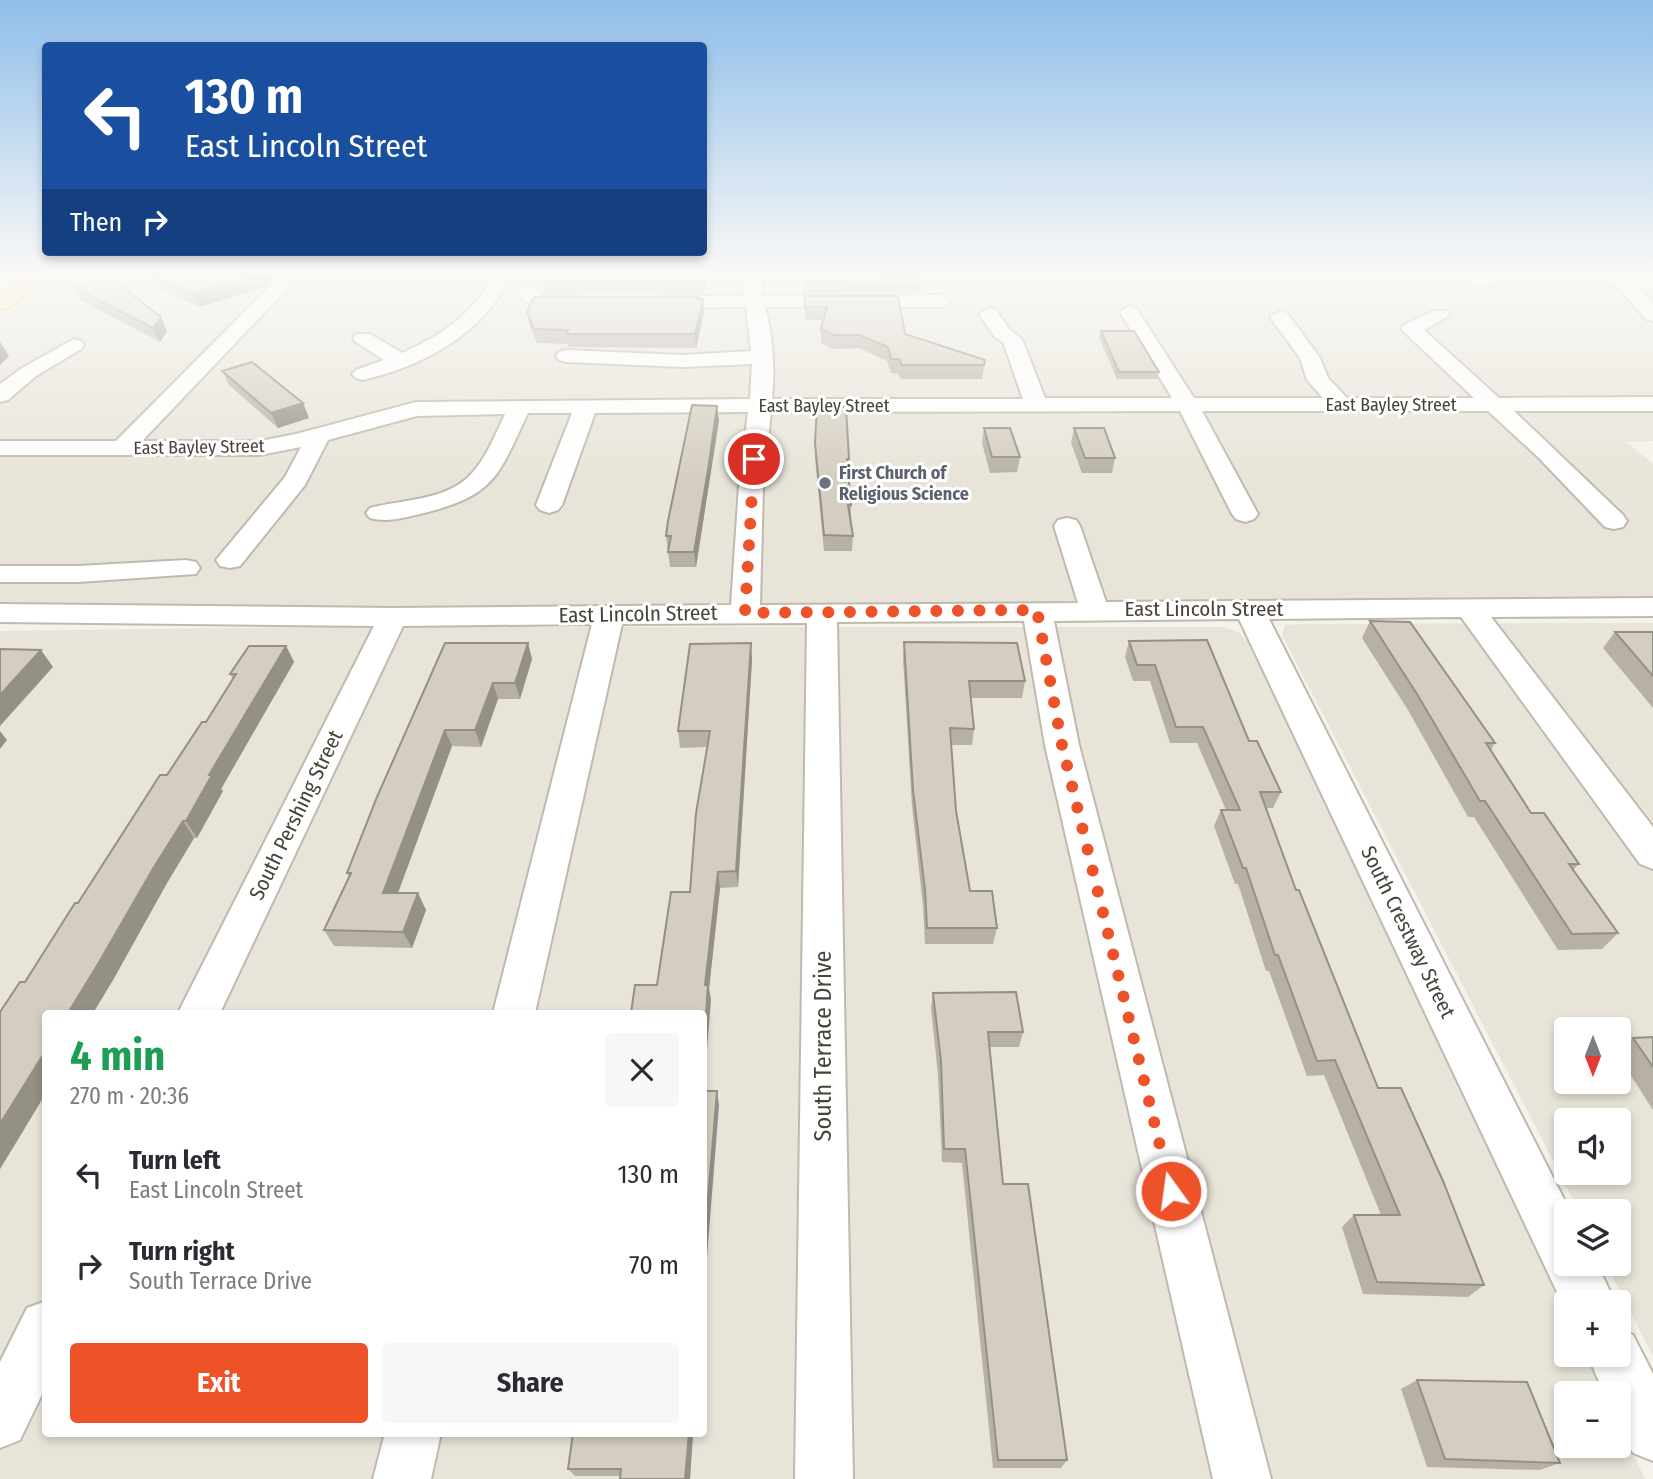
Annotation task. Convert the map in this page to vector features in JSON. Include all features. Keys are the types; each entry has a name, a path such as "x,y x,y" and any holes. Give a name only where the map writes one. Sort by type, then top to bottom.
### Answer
{"street":[{"path":"121,449 225,343"},
{"path":"371,343 401,361"},
{"path":"363,374 401,361 438,343"},
{"path":"745,613 751,486 760,406 761,343"},
{"path":"1013,343 1037,407"},
{"path":"1148,343 1188,406 1245,514"},
{"path":"1299,343 1310,358 1318,380 1341,405"},
{"path":"1425,343 1546,452 1614,521"},
{"path":"0,395 29,372 74,345"},
{"path":"566,356 683,360 762,358"},
{"name":"East Bayley Street","path":"0,448 260,448 416,409 586,406 1653,404"},
{"path":"549,505 586,406"},
{"path":"379,513 405,511 454,496 480,480 520,407"},
{"path":"230,561 296,480 319,435"},
{"path":"1067,526 1094,609"},
{"path":"0,574 53,575 186,568"},
{"name":"East Lincoln Street","path":"0,613 393,617 1094,609 1653,607"},
{"path":"1469,608 1653,854"},
{"name":"South Crestway Street","path":"1249,609 1554,1232"},
{"path":"1037,610 1062,745 1242,1479"},
{"name":"South Terrace Drive","path":"822,612 824,1479"},
{"path":"515,1010 610,615"},
{"name":"South Pershing Street","path":"200,1010 393,617"},
{"path":"0,1420 42,1335"},
{"path":"1621,1367 1653,1433"},
{"path":"402,1479 412,1437"}],"shaded area":[{"path":"0,343 1653,343 1653,404 1646,405 1653,411 1653,441 1627,442 1653,464 1653,607 0,609"},
{"path":"1653,623 1653,1356 1631,1313 1631,1290 1619,1290 1612,1276 1631,1276 1631,1199 1573,1199 1566,1185 1631,1185 1631,1108 1554,1108 1554,1163 1282,635 1285,625"},
{"path":"318,627 1223,627 1238,632 1248,642 1555,1290 1554,1367 1592,1367 1598,1381 1554,1381 1554,1458 1631,1458 1631,1449 1645,1479 0,1479 0,631"}],"building":[{"path":"878,343 933,343 985,360 984,365 902,365 899,359 891,359 888,347"},
{"path":"1106,343 1141,343 1159,372 1119,372"},
{"path":"252,362 303,403 271,413 222,371"},
{"path":"692,405 717,406 708,470 694,552 668,552 671,536 666,536 668,521"},
{"path":"817,406 846,407 851,505 848,505 853,536 824,535 815,443"},
{"path":"984,428 1010,428 1020,457 992,457"},
{"path":"1074,428 1104,428 1115,458 1085,458"},
{"path":"1370,621 1410,622 1495,743 1486,743 1531,813 1544,813 1579,864 1569,864 1618,933 1572,934 1485,801 1480,801"},
{"path":"1615,632 1653,632 1653,676"},
{"path":"1207,640 1249,741 1257,741 1281,792 1260,792 1296,890 1299,890 1378,1088 1401,1088 1443,1181 1484,1285 1377,1282 1354,1215 1400,1215 1335,1060 1317,1061 1278,955 1275,955 1246,868 1243,868 1221,810 1240,810 1203,727 1176,727 1155,665 1137,665 1129,641"},
{"path":"904,642 1017,643 1025,681 969,681 974,729 950,728 956,811 970,891 992,891 997,928 927,928 913,790"},
{"path":"445,643 528,643 515,683 493,683 475,730 445,730 383,893 418,893 403,932 324,930 351,873 347,873 377,797"},
{"path":"751,643 736,871 718,872 705,985 708,985 706,1010 631,1010 635,985 657,985 671,892 690,892 696,813 710,731 678,731 690,644"},
{"path":"249,646 286,646 209,775 212,775 186,821 183,821 154,867 70,1010 42,1010 42,1056 0,1124 0,1012 20,982 25,982 160,775 167,775 202,722 206,722 236,674 230,674"},
{"path":"0,649 41,650 0,695"},
{"path":"1016,992 1023,1032 988,1032 1003,1184 1028,1184 1067,1460 998,1460 965,1149 944,1149 941,1061 933,993"},
{"path":"1653,1037 1653,1067 1633,1038"},
{"path":"707,1091 717,1091 707,1210"},
{"path":"1417,1380 1527,1382 1554,1448 1554,1458 1558,1458 1560,1463 1445,1459"},
{"path":"572,1437 689,1437 685,1479 620,1479 621,1469 568,1469"}],"place":[{"name":"First Church of Religious Science","path":"825,483"}],"route":[{"path":"754,459 745,613 1037,610 1062,745 1171,1191"}]}
